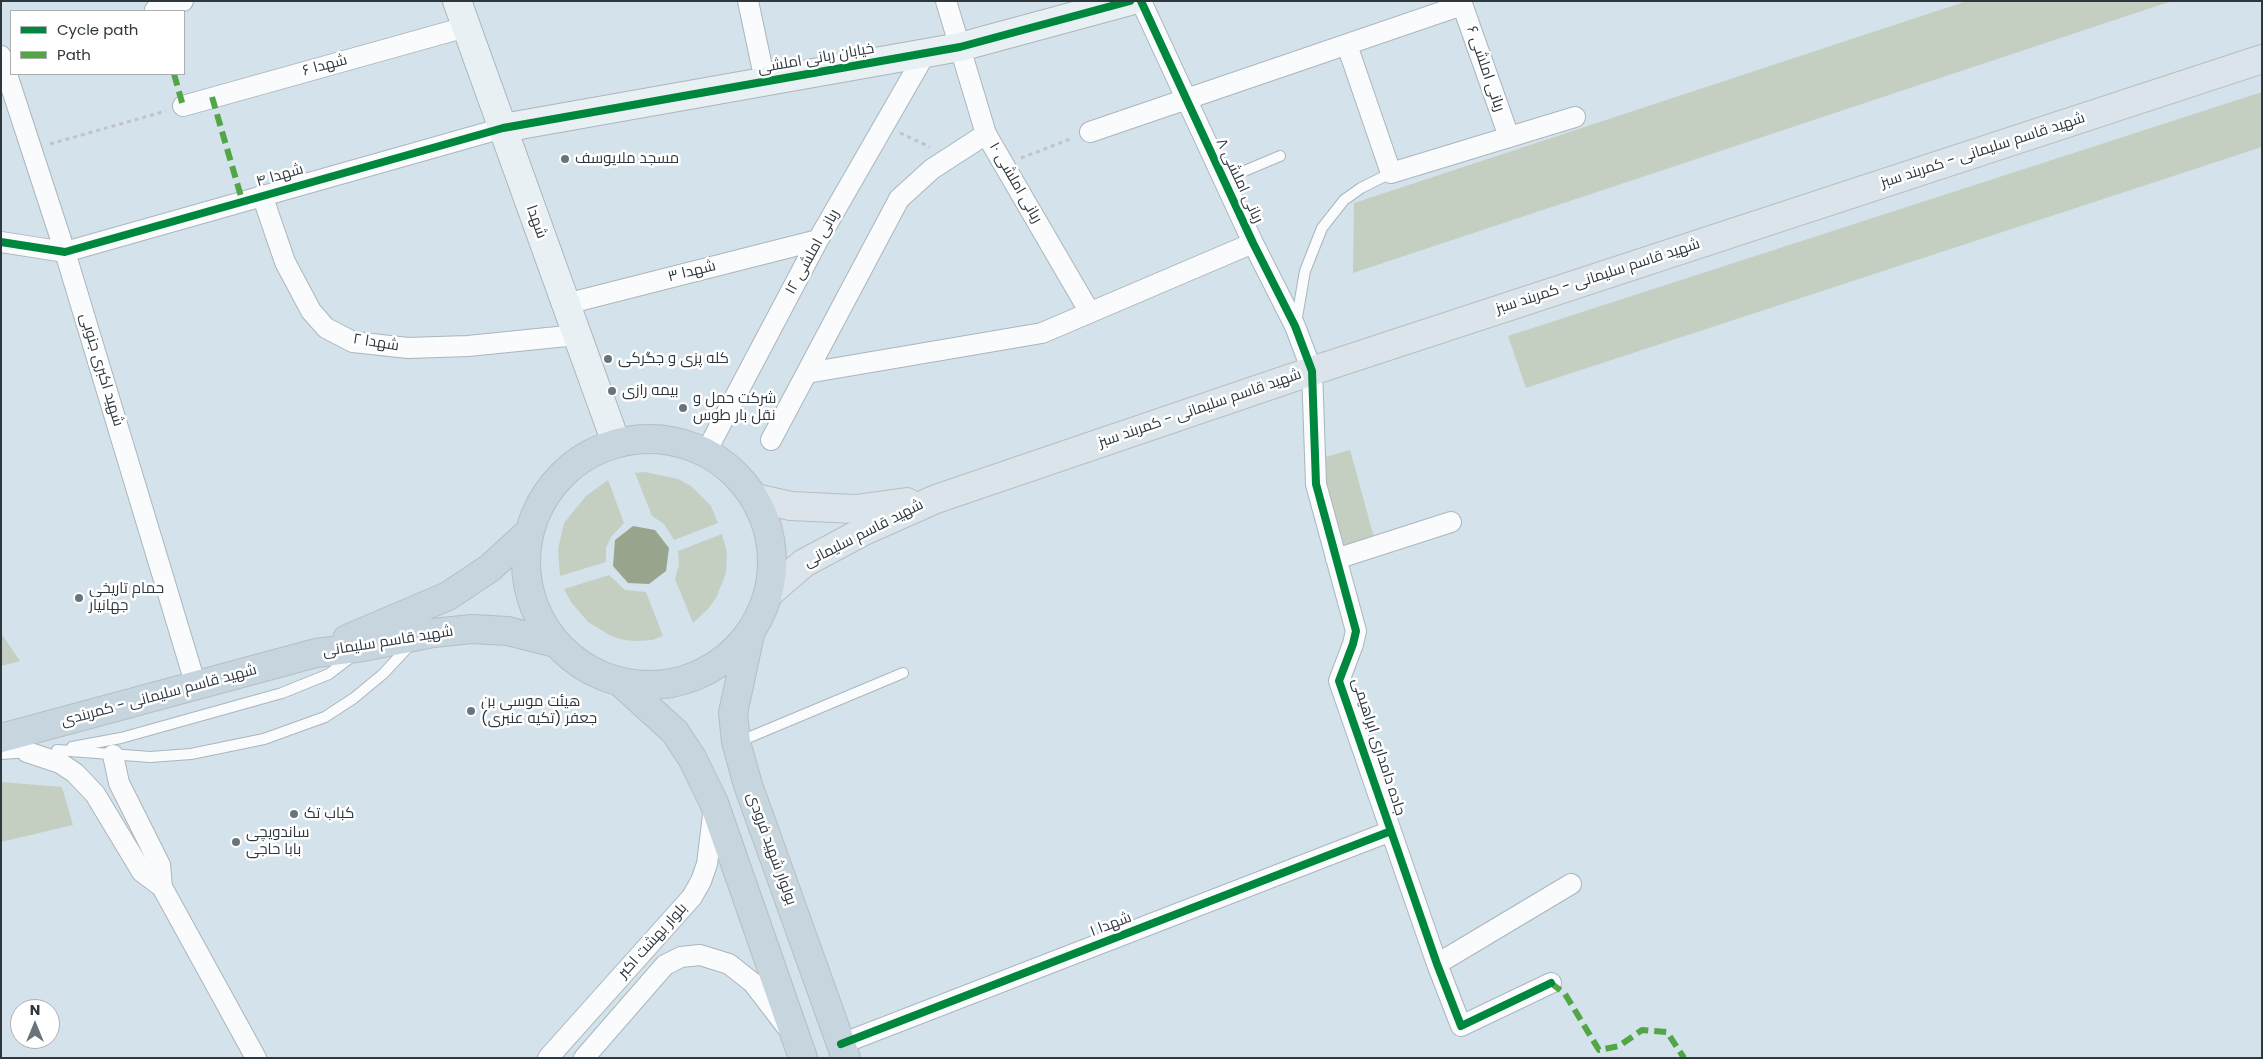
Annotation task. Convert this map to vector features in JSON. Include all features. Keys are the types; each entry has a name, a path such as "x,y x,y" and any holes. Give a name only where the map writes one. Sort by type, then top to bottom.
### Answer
{"highway":[{"path":"647,438 677,442 706,452 734,472 755,498 768,527 773,560 770,592 762,614 750,634 724,660 692,678 657,686 620,682 584,668 555,643 538,618 528,591 525,562 528,532 540,502 560,476 586,456 616,443 647,438"},
{"name":"شهید قاسم سلیمانی","path":"316,653 393,618 448,596 490,568 528,532"},
{"name":"شهید قاسم سلیمانی","path":"316,653 472,629 508,631 555,643"},
{"name":"بولوار شهید فرودی","path":"750,634 733,713 736,742 748,785 843,1051"},
{"name":"شهید قاسم سلیمانی - کمربندی","path":"1,738 316,653"},
{"path":"620,682 675,732 692,758 714,803 800,1049"}],"main road":[{"name":"شهید قاسم سلیمانی - کمربند سبز","path":"936,499 1312,371 2262,59"},
{"name":"شهید قاسم سلیمانی","path":"755,498 791,506 855,509 936,499"},
{"name":"شهید قاسم سلیمانی","path":"770,592 804,563 864,531 936,499"}],"street":[{"path":"154,10 183,1"},
{"name":"شهدا","path":"457,1 616,443"},
{"path":"748,1 765,82"},
{"name":"ربانی املشی ۱۰","path":"946,1 986,134 1089,311"},
{"name":"خیابان ربانی املشی","path":"503,128 960,47 1130,1"},
{"name":"ربانی املشی ۸","path":"1141,1 1185,100 1295,326 1312,371"},
{"path":"1090,132 1346,45 1462,3"},
{"name":"ربانی املشی ۶","path":"1462,3 1509,138"},
{"name":"شهدا ۶","path":"183,106 466,27"},
{"path":"1346,45 1391,173 1575,117"},
{"name":"ربانی املشی ۱۲","path":"706,452 818,240 924,54"},
{"name":"شهید اکبری جنوبی","path":"1,56 65,252 196,686"},
{"name":"شهدا ۴","path":"65,252 503,128"},
{"path":"771,440 900,199 932,169 986,134"},
{"name":"شهدا ۲","path":"262,195 286,262 311,311 326,328 353,342 408,348 577,335"},
{"name":"شهدا ۳","path":"566,304 818,240"},
{"path":"1,242 65,252"},
{"path":"807,372 1042,333 1089,311 1253,243"},
{"name":"جاده دامداری ابراهیمی","path":"1312,371 1316,484 1356,631 1339,681 1461,1026 1551,983"},
{"path":"1336,559 1451,522"},
{"path":"27,752 60,763 75,773 94,794 142,872 162,887"},
{"path":"113,754 119,782 160,865 162,887 256,1058"},
{"name":"بلوار بهشت اکبر","path":"548,1058 692,897 708,864 714,803"},
{"name":"شهدا ۱","path":"843,1051 1391,831"},
{"path":"1438,964 1571,884"},
{"name":"بلوار بهشت اکبر","path":"584,1058 665,965 681,957 700,955 729,964 753,983 800,1049"}],"lane":[{"path":"1223,180 1280,156"},
{"path":"1295,326 1305,271 1322,228 1344,200 1361,188 1391,173"},
{"path":"57,750 150,757 191,754 264,739 295,729 324,716 354,698 383,674 418,636"},
{"path":"1,754 57,750 121,738 282,693 328,674 363,647"},
{"path":"736,742 903,673"}],"path":[{"path":"32,150 183,106"},
{"path":"884,125 951,157"},
{"path":"1004,164 1090,132"}],"shaded area":[{"path":"1967,1 2172,1 1353,273 1354,203"},
{"path":"2262,92 2262,147 1526,388 1508,336"},
{"path":"1350,450 1375,541 1343,550 1318,459"},
{"path":"645,472 678,479 691,486 711,506 718,523 674,540 664,524 652,516 635,473"},
{"path":"608,480 624,523 611,537 606,548 606,562 560,576 558,549 564,523 586,496"},
{"path":"633,526 655,530 669,548 666,571 649,584 628,583 613,566 615,540"},
{"path":"722,534 727,553 726,573 716,598 708,609 693,623 675,579 679,565 678,551"},
{"path":"609,575 625,590 646,592 663,636 652,640 637,641 611,636 588,622 571,602 564,589"},
{"path":"1,633 20,661 1,666"},
{"path":"1,782 62,787 73,825 1,842"}],"marked path":[{"path":"174,75 183,106"},
{"path":"212,97 242,200"},
{"path":"1551,983 1565,994 1599,1050 1619,1046 1642,1030 1667,1032 1684,1058"}],"cycle path":[{"path":"1,242 65,252 503,128 960,47 1130,1"},
{"path":"1141,1 1253,243 1295,326 1312,371 1316,484 1356,631 1339,681 1437,964 1461,1026 1551,983"},
{"path":"841,1044 1391,831"}],"place":[{"name":"مسجد ملایوسف","path":"565,159"},
{"name":"کله پزی و جگرکی","path":"608,359"},
{"name":"بیمه رازی","path":"612,391"},
{"name":"شرکت حمل و نقل بار طوس","path":"683,408"},
{"name":"حمام تاریخی جهانیار","path":"79,598"},
{"name":"هيئت موسی بن جعفر (تکیه عنبری)","path":"471,711"},
{"name":"کباب تک","path":"294,814"},
{"name":"ساندویچی بابا حاجی","path":"236,842"}]}
